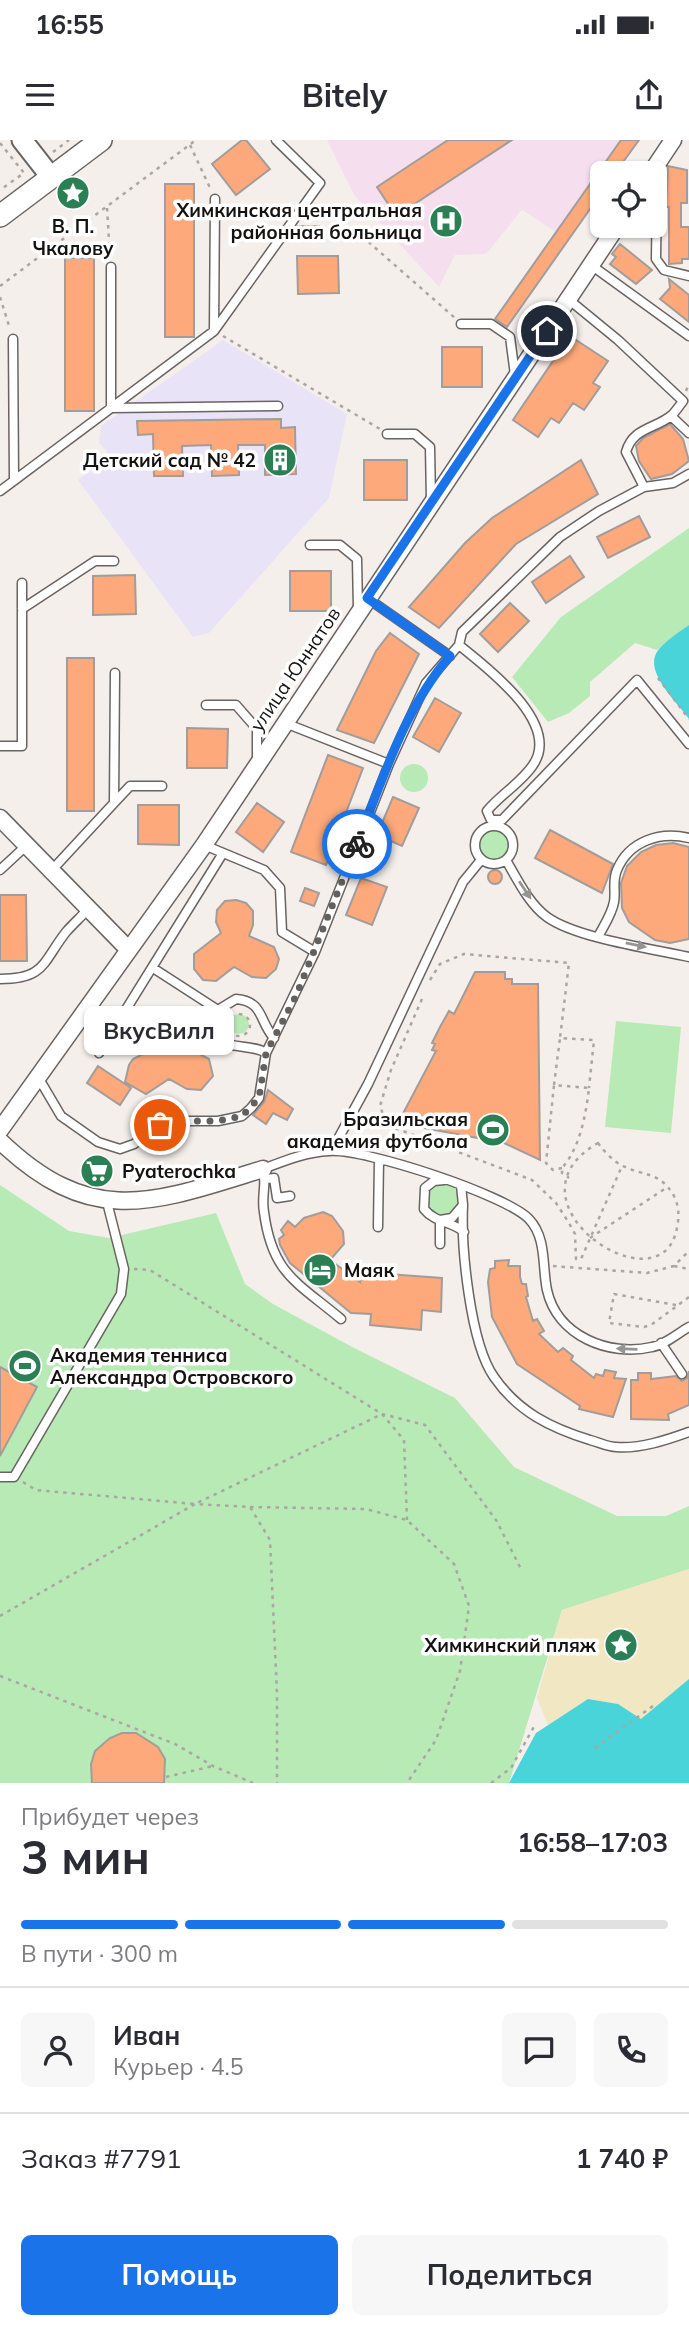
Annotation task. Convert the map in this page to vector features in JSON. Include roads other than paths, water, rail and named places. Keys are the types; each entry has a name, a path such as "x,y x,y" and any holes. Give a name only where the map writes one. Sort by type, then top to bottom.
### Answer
{"main road":[{"path":"0,216 45,170 102,140"}],"street":[{"path":"22,140 45,170"},
{"path":"663,161 673,140"},
{"name":"улица Юннатов","path":"0,1130 204,845 609,238"},
{"path":"0,818 129,950"},
{"path":"0,1141 31,1169 69,1191 107,1202 154,1198 268,1177"}],"lane":[{"path":"0,491 214,331 320,183 276,140"},
{"path":"214,331 215,200"},
{"path":"286,231 319,231"},
{"path":"655,238 656,259 664,270 689,276"},
{"path":"591,265 689,337"},
{"path":"111,267 111,408"},
{"path":"568,299 618,340 683,401 671,416 652,424 629,440 626,452 644,487"},
{"path":"461,324 491,324 510,337 515,378"},
{"path":"13,339 14,480"},
{"path":"111,408 278,406"},
{"path":"671,416 689,433"},
{"path":"387,433 415,434 430,447 431,503"},
{"path":"38,1077 61,1116 98,1142 120,1149 134,1144 160,1125 179,1121 218,1121 242,1116 259,1098 266,1053 315,952 388,764 426,683 459,645 462,632 560,537 644,487 673,483 689,474"},
{"path":"310,545 340,545 357,559 363,605 450,656"},
{"path":"22,609 95,561 114,561"},
{"path":"0,746 22,746 22,583"},
{"path":"459,645 505,683 534,720 538,742 535,764 486,811 486,816 499,824 507,830 514,843 513,851 506,860 496,864 481,860 474,846 479,832 485,827 499,824 637,680 689,744"},
{"path":"114,803 115,673"},
{"path":"206,705 236,705 257,729 257,764"},
{"path":"285,723 388,764"},
{"path":"52,870 130,786 162,786"},
{"path":"598,937 614,903 617,870 629,852 648,838 673,834 689,838"},
{"path":"0,870 27,845"},
{"path":"204,845 264,870 280,888 282,932 315,952"},
{"path":"99,1053 223,853"},
{"path":"332,1150 368,1084 457,894 481,860"},
{"path":"506,860 528,895 548,918 598,937 689,957"},
{"path":"0,979 24,979 45,967 66,932 89,908"},
{"path":"153,968 218,1010"},
{"path":"266,1053 255,1047 233,1047 221,1041 215,1028 218,1010 236,999 250,1002 261,1011 266,1029 274,1038"},
{"path":"341,1320 281,1269 267,1238 263,1206 268,1177 309,1153 332,1150 379,1159 450,1180 528,1218 539,1234 547,1292 564,1324 591,1343 625,1351 661,1343 689,1327"},
{"path":"378,1227 379,1159"},
{"path":"268,1177 284,1180"},
{"path":"268,1177 277,1198 290,1196"},
{"path":"450,1180 434,1181 422,1194 424,1209 440,1220 456,1224 464,1232"},
{"path":"461,1185 475,1329 493,1376 525,1413 561,1431 615,1447 661,1442 689,1432"},
{"path":"0,1478 14,1477 121,1294 124,1269 107,1202"},
{"path":"440,1220 452,1218 463,1205"},
{"path":"440,1220 440,1244"},
{"path":"661,1343 682,1374"}],"water":[{"path":"689,625 689,719 663,686 654,666 659,649"},
{"path":"689,1679 689,1783 509,1783 536,1733 588,1699 618,1704 641,1719"}],"place":[{"name":"В. П. Чкалову","path":"73,193"},
{"name":"Химкинская центральная районная больница","path":"446,221"},
{"name":"Детский сад № 42","path":"280,460"},
{"name":"ВкусВилл","path":"160,1125"},
{"name":"Бразильская академия футбола","path":"493,1130"},
{"name":"Pyaterochka","path":"97,1171"},
{"name":"Маяк","path":"320,1270"},
{"name":"Академия тенниса Александра Островского","path":"25,1366"},
{"name":"Химкинский пляж","path":"621,1645"}]}
